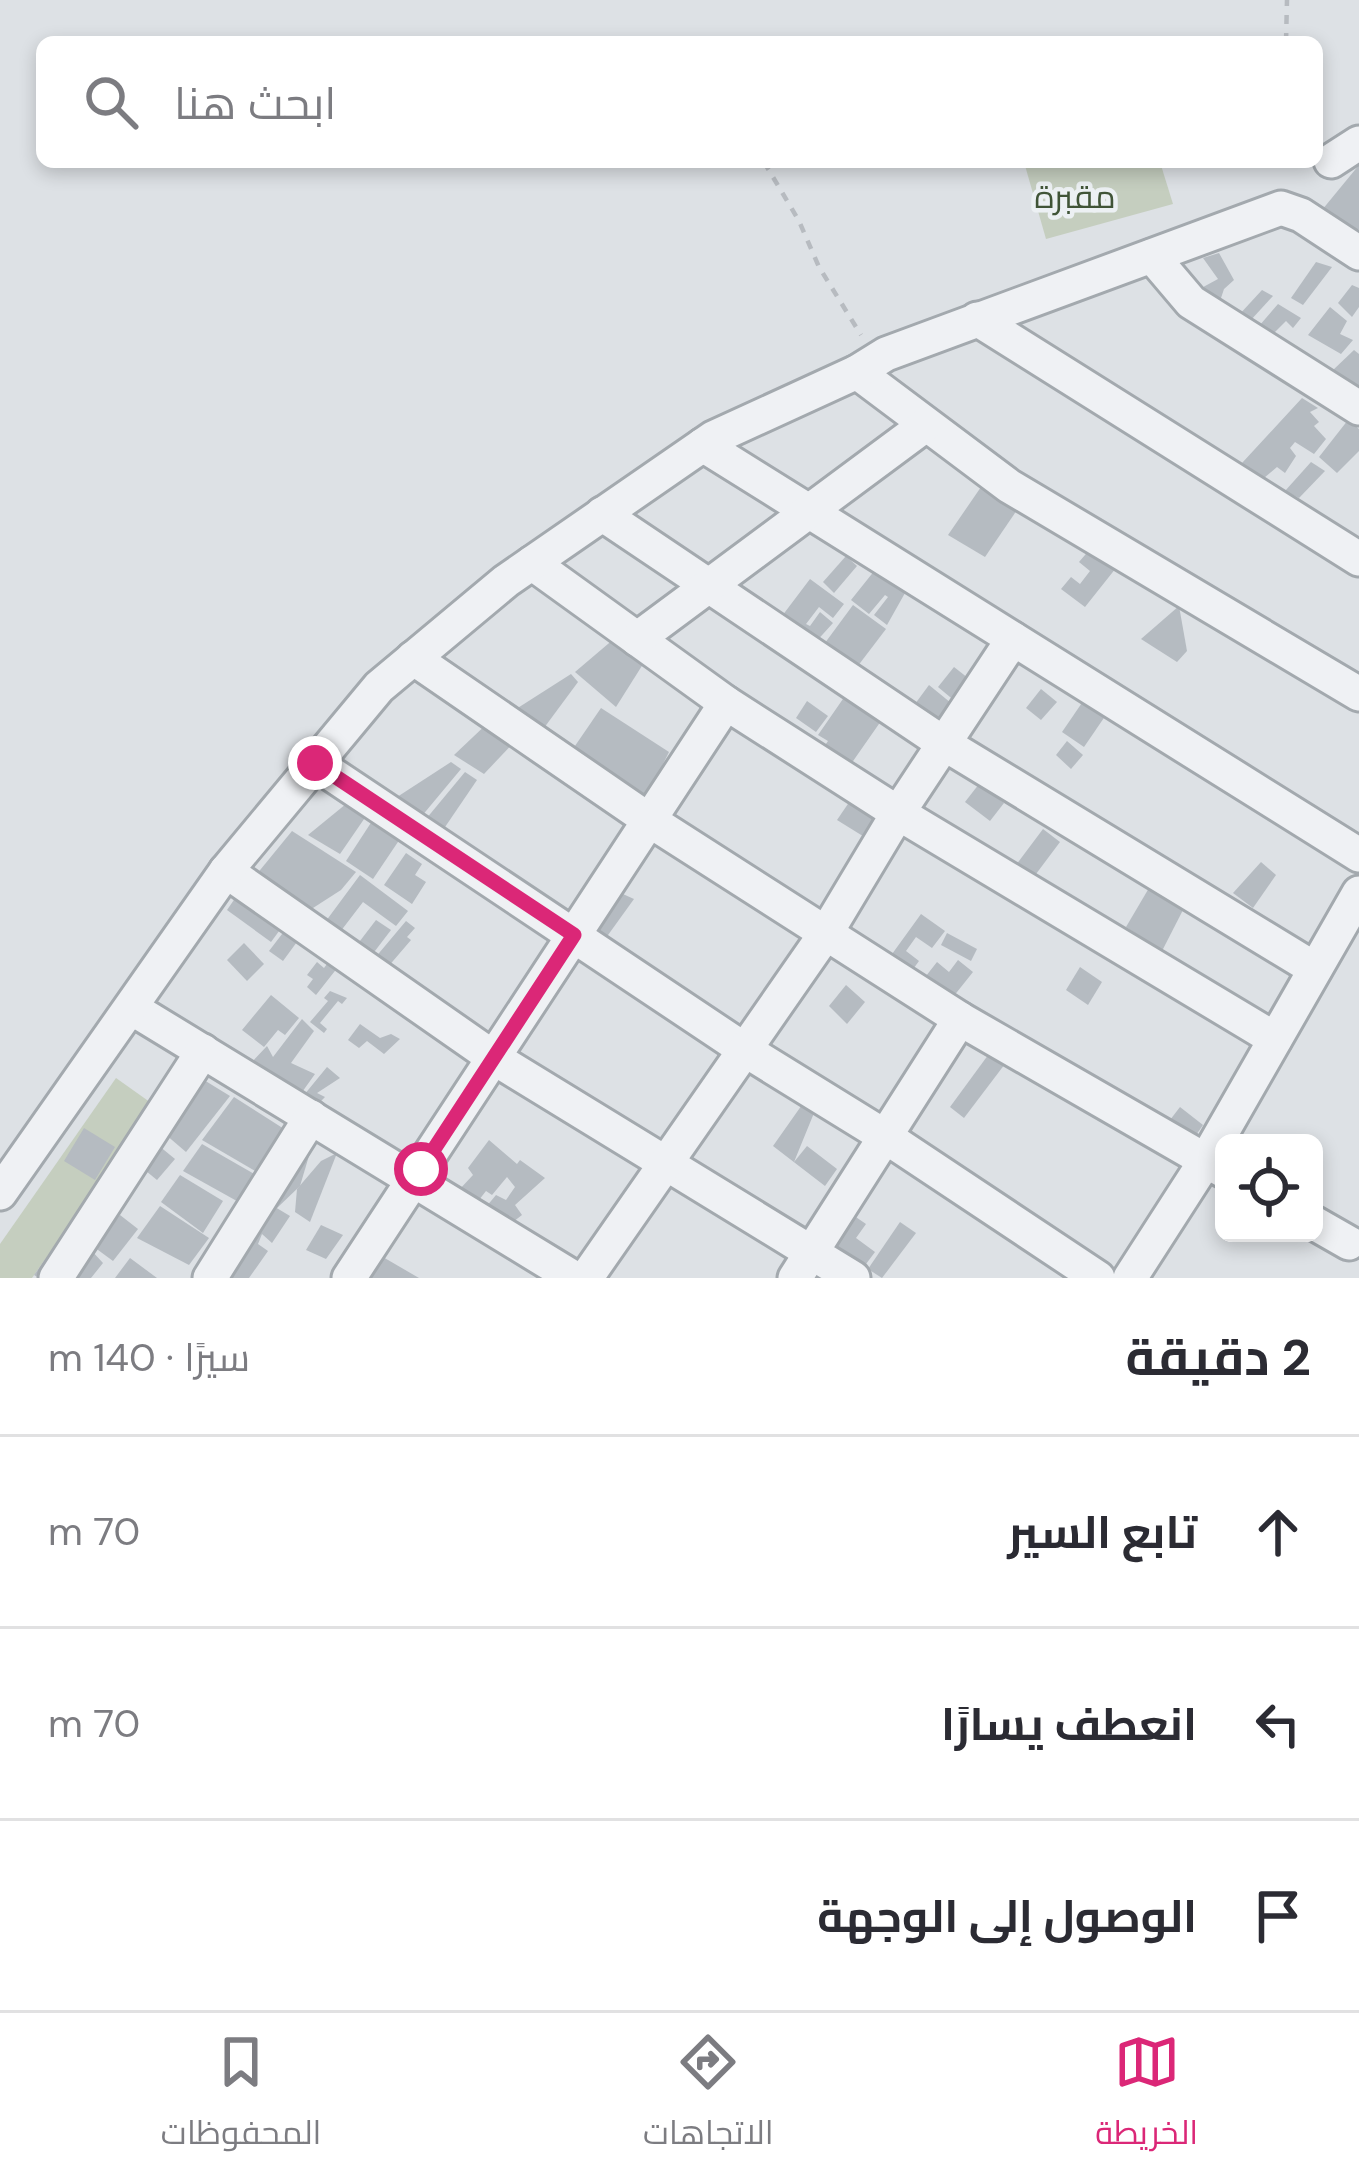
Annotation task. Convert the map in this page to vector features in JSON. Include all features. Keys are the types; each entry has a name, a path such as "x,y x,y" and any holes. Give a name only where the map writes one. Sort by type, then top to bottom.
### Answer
{"street":[{"path":"0,1193 226,871 379,687 532,563 602,514 703,445 867,366 977,319 1281,208 1359,253"},
{"path":"1152,256 1191,302 1359,408"},
{"path":"977,319 1359,559"},
{"path":"867,366 924,426 1009,486 1359,694"},
{"path":"637,639 924,426"},
{"path":"703,445 1359,855"},
{"path":"602,514 944,743 1315,969"},
{"path":"532,563 726,704 1275,1039"},
{"path":"586,1278 826,933 898,813 1013,639"},
{"path":"412,658 649,820 960,1019 1215,1166 1130,1278"},
{"path":"350,1278 726,704"},
{"path":"315,763 1098,1278"},
{"path":"226,871 494,1058 666,1163 803,1264 854,1278"},
{"path":"1230,1134 1275,1039 1359,893"},
{"path":"133,1009 414,1180 518,1263 574,1278"},
{"path":"803,1264 960,1019"},
{"path":"56,1278 203,1051"},
{"path":"210,1278 311,1117"},
{"path":"1323,1228 1349,1243"}],"path":[{"path":"1286,36 1287,0"},
{"path":"768,168 799,220 867,366"}],"green space":[{"name":"مقبرة","path":"1026,168 1162,168 1173,204 1046,239"},
{"path":"116,1078 154,1105 32,1278 0,1278 0,1244"}],"building":[{"path":"1359,165 1359,229 1356,232 1322,210"},
{"path":"1219,253 1234,280 1224,289 1219,304 1194,292 1218,279 1203,258"},
{"path":"1316,262 1332,267 1303,305 1291,298"},
{"path":"1352,285 1359,288 1359,307 1352,317 1338,303"},
{"path":"1262,290 1273,296 1250,321 1238,316"},
{"path":"1278,304 1301,318 1293,328 1286,321 1267,340 1253,333"},
{"path":"1330,307 1347,321 1340,334 1353,340 1341,354 1308,335"},
{"path":"1354,350 1359,354 1359,386 1332,371"},
{"path":"1302,398 1318,408 1310,412 1319,422 1314,426 1326,439 1314,454 1295,442 1290,448 1296,456 1285,473 1277,467 1264,478 1242,463"},
{"path":"1348,420 1359,429 1359,451 1337,473 1319,457"},
{"path":"1311,462 1325,471 1299,498 1285,491"},
{"path":"981,487 1017,510 985,557 948,535"},
{"path":"1091,548 1116,568 1085,607 1061,589 1071,577 1080,584 1090,571 1079,562"},
{"path":"846,556 857,566 834,593 823,582"},
{"path":"875,570 905,593 887,625 874,615 888,597 869,614 851,600"},
{"path":"810,579 844,604 833,618 819,607 806,624 810,626 820,612 833,623 813,645 779,620"},
{"path":"853,605 886,629 854,671 822,647"},
{"path":"1179,606 1187,651 1177,662 1141,639"},
{"path":"615,638 645,661 616,707 575,672"},
{"path":"954,667 973,682 956,702 938,687"},
{"path":"571,674 578,682 541,732 513,711"},
{"path":"929,685 951,703 936,721 915,704"},
{"path":"1041,689 1057,702 1041,720 1026,708"},
{"path":"845,696 881,721 851,764 836,753 832,759 821,751 828,741 818,735"},
{"path":"1086,697 1108,712 1084,747 1062,732"},
{"path":"807,701 828,716 816,732 796,718"},
{"path":"601,708 669,752 644,802 564,762"},
{"path":"492,719 517,739 484,774 454,755"},
{"path":"1067,741 1083,755 1071,769 1056,755"},
{"path":"451,762 461,769 421,817 394,799"},
{"path":"465,772 477,780 443,830 426,819"},
{"path":"979,784 1004,803 990,821 965,802"},
{"path":"357,795 373,806 340,854 308,835"},
{"path":"852,798 878,812 866,838 837,820"},
{"path":"378,812 406,830 373,879 346,861"},
{"path":"1043,829 1060,842 1030,882 1013,869"},
{"path":"292,831 356,872 341,890 313,908 293,911 252,880"},
{"path":"406,853 422,864 415,875 426,882 412,904 384,885"},
{"path":"1261,862 1276,875 1253,908 1233,893"},
{"path":"360,875 408,911 396,926 363,902 337,936 323,925"},
{"path":"1149,888 1183,910 1162,951 1126,927"},
{"path":"614,890 634,899 603,942 588,930"},
{"path":"240,891 285,923 271,942 227,910"},
{"path":"921,914 945,931 932,948 916,937 906,951 919,961 908,976 887,961"},
{"path":"376,920 391,930 365,964 350,954"},
{"path":"406,921 415,928 407,937 411,940 381,975 369,965"},
{"path":"289,925 302,935 283,961 269,951"},
{"path":"947,933 977,949 971,961 941,945"},
{"path":"244,943 264,964 247,981 227,960"},
{"path":"330,960 338,967 316,995 307,987 313,979 307,975 317,962 324,968"},
{"path":"958,960 973,972 953,997 926,976 937,962 949,972"},
{"path":"1080,967 1102,982 1088,1005 1066,990"},
{"path":"846,985 865,1002 847,1024 829,1006"},
{"path":"330,991 347,998 342,1004 338,1001 320,1023 327,1029 324,1033 310,1022 328,1001 324,998"},
{"path":"271,995 299,1018 285,1035 278,1030 264,1047 242,1030"},
{"path":"302,1019 314,1031 291,1063 315,1074 300,1095 251,1063 267,1046 273,1057"},
{"path":"360,1024 380,1038 391,1034 400,1039 384,1054 367,1041 359,1048 348,1040"},
{"path":"994,1047 1011,1056 964,1118 950,1107"},
{"path":"327,1067 340,1078 317,1093 325,1097 320,1102 304,1095"},
{"path":"199,1077 230,1096 186,1152 151,1122"},
{"path":"234,1097 292,1134 262,1175 202,1140"},
{"path":"804,1102 814,1113 794,1162 807,1146 837,1169 825,1186 773,1146"},
{"path":"1180,1107 1203,1125 1194,1138 1170,1120"},
{"path":"84,1128 115,1147 95,1180 64,1161"},
{"path":"314,1139 300,1186 277,1208 270,1188"},
{"path":"489,1140 517,1164 520,1160 545,1178 515,1205 522,1215 509,1225 486,1207 496,1195 506,1200 515,1187 507,1177 492,1195 486,1191 475,1205 458,1191 473,1175 468,1168"},
{"path":"153,1141 175,1159 157,1180 135,1162"},
{"path":"202,1144 263,1179 244,1205 183,1171"},
{"path":"337,1153 310,1222 295,1212 297,1189 321,1161"},
{"path":"180,1175 223,1201 203,1233 161,1202"},
{"path":"260,1198 290,1216 272,1243 262,1234 258,1244 268,1251 249,1278 217,1278 248,1234 253,1241"},
{"path":"160,1206 209,1238 189,1265 137,1238"},
{"path":"847,1211 866,1224 856,1238 875,1252 863,1268 826,1241"},
{"path":"120,1215 138,1229 113,1261 94,1247"},
{"path":"900,1222 916,1233 882,1278 868,1269"},
{"path":"321,1225 343,1235 326,1259 306,1250"},
{"path":"77,1235 103,1263 91,1278 34,1275 57,1243 67,1250"},
{"path":"376,1253 419,1278 361,1278"},
{"path":"130,1258 157,1278 115,1278"}],"route":[{"path":"315,763 574,935 421,1169"}]}
